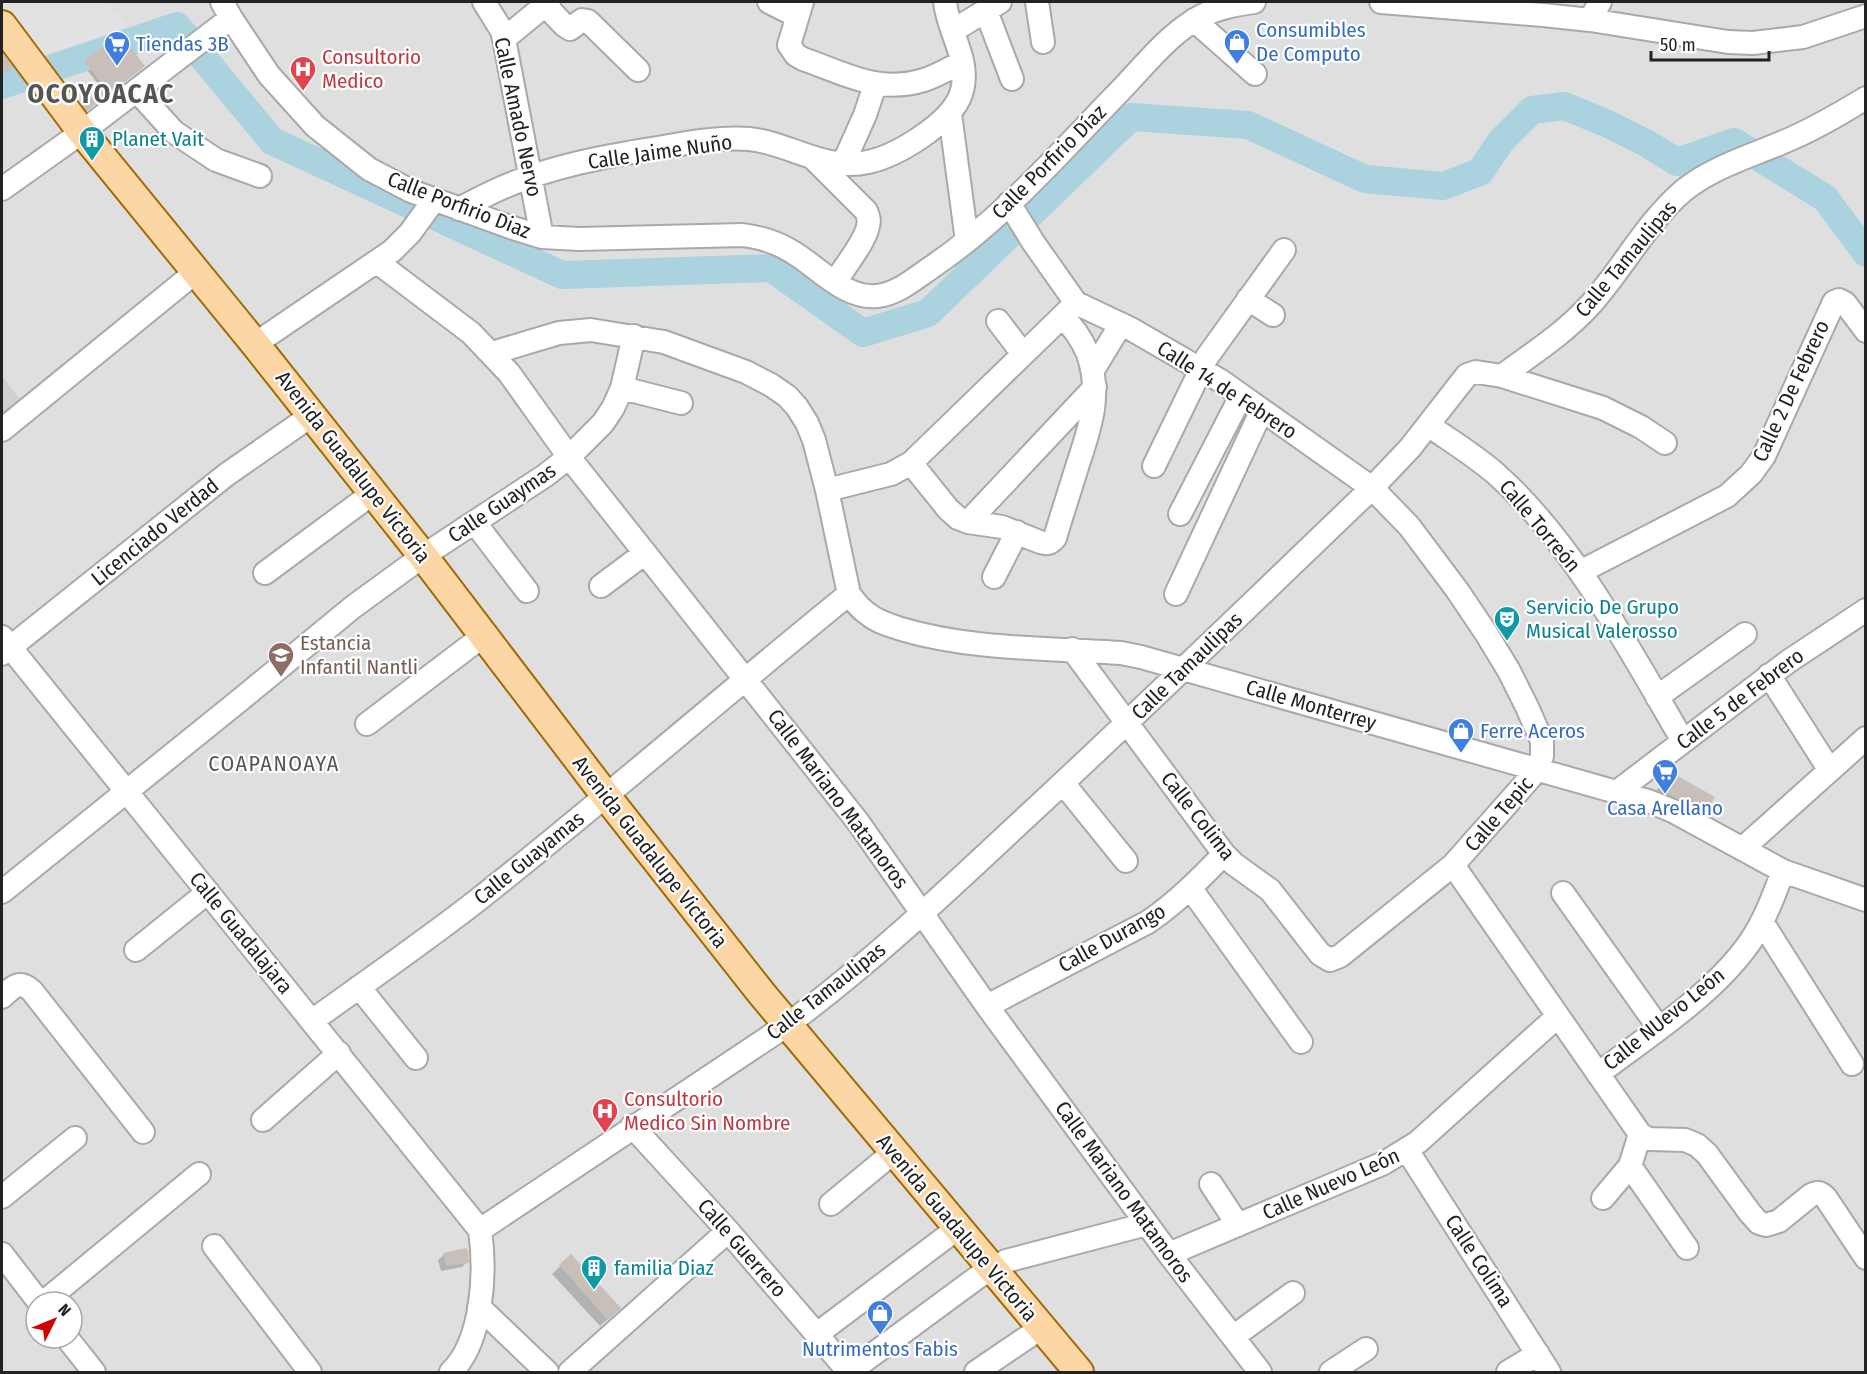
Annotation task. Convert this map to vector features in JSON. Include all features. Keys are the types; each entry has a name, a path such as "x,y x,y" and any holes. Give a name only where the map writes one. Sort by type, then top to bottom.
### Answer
{"main road":[{"name":"Avenida Guadalupe Victoria","path":"2,25 82,132 236,319 373,492 606,796 787,1024 1079,1372"}],"street":[{"name":"Calle Amado Nervo","path":"484,2 502,31 504,39 542,237"},
{"path":"769,2 799,9 789,45 796,55 875,84 890,86 927,79 962,62"},
{"name":"Calle Jaime Nuño","path":"459,209 531,176 624,153 717,139 768,143 829,163 866,163 896,153 950,114 961,93 965,78 945,2"},
{"path":"1037,2 1043,42"},
{"name":"Calle Porfirio Díaz","path":"835,282 854,293 865,296 893,292 967,241 1009,203 1158,51 1194,20 1210,12 1254,2"},
{"path":"1396,2 1595,11 1728,42 1753,43 1803,37 1866,16"},
{"path":"504,39 547,3 564,25 570,29 582,20 588,21 638,70"},
{"path":"2,189 82,132 210,34 222,5"},
{"name":"Calle Porfirio Diaz","path":"222,5 270,75 315,126 369,169 388,181 433,202 542,237 579,239 742,236 764,238 794,253 835,282"},
{"path":"954,30 993,6 1012,79"},
{"path":"1194,20 1255,74"},
{"path":"843,164 850,144 865,115 875,84"},
{"path":"137,91 174,132 216,160 260,176"},
{"name":"Calle Tamaulipas","path":"480,1230 787,1024 829,993 922,913 1127,723 1372,488 1428,425 1467,375 1476,372 1502,376 1564,331 1580,316 1661,213 1683,191 1701,178 1833,119 1866,98"},
{"path":"950,114 967,241"},
{"path":"813,159 859,203 869,218 863,237 835,282"},
{"path":"255,344 392,251 410,233 433,202"},
{"path":"911,463 958,518 968,522 1002,527 1047,543 1055,538 1095,407 1094,379 1084,343 1072,327 1069,310 1033,242 1009,203"},
{"path":"1154,465 1200,370 1216,343 1284,250"},
{"name":"Calle Mariano Matamoros","path":"377,262 457,321 492,353 513,379 569,457 858,822 987,1006 1169,1254 1260,1372"},
{"path":"2,430 197,272"},
{"path":"1248,299 1273,315"},
{"name":"Calle 2 De Febrero","path":"1580,572 1727,496 1740,485 1764,456 1834,302 1839,300 1845,303 1866,331"},
{"path":"827,490 891,474 911,463 1069,310"},
{"name":"Calle 14 de Febrero","path":"1069,310 1121,324 1200,370 1262,410 1372,488"},
{"path":"998,321 1023,354"},
{"path":"968,522 1094,379 1121,324"},
{"path":"492,353 560,333 591,330 664,342 746,372 771,385 787,396 807,423 827,490 849,594"},
{"name":"Calle Guaymas","path":"2,892 353,607 423,556 546,476 569,457 603,423 613,408 622,388 633,336"},
{"path":"1502,376 1603,408 1665,442"},
{"path":"622,388 681,403"},
{"path":"1180,514 1241,396"},
{"path":"1176,594 1262,410"},
{"name":"Licenciado Verdad","path":"4,646 226,475 312,415"},
{"name":"Calle Torreón","path":"1428,425 1475,456 1519,496 1547,529 1580,572 1683,741"},
{"name":"Calle Tepic","path":"1372,488 1409,526 1486,633 1509,671 1542,741 1542,756 1538,768 1453,866 1640,1134"},
{"path":"265,573 373,492"},
{"path":"475,523 526,591"},
{"path":"994,577 1017,532"},
{"path":"601,586 645,553"},
{"name":"Calle Monterrey","path":"849,594 857,605 885,624 925,636 972,644 1121,652 1618,791 1673,811 1783,871 1866,900"},
{"name":"Calle Guayamas","path":"312,1021 472,904 849,594"},
{"name":"Calle 5 de Febrero","path":"1618,791 1770,675 1866,610"},
{"path":"1657,697 1745,634"},
{"path":"367,724 483,636"},
{"name":"Calle Guadalajara","path":"4,646 208,892 480,1230"},
{"name":"Calle Colima","path":"1072,649 1224,854 1270,890 1320,954 1330,960 1340,956 1453,866"},
{"path":"1770,675 1829,769"},
{"path":"1742,849 1866,738"},
{"path":"1063,783 1126,861"},
{"name":"Calle Durango","path":"987,1006 1148,922 1191,889 1224,854"},
{"name":"Calle NUevo León","path":"1598,1074 1712,985 1749,943 1762,922 1783,871"},
{"path":"1191,889 1301,1042"},
{"path":"136,950 208,892"},
{"path":"1563,894 1659,1028"},
{"path":"1762,922 1852,1064"},
{"path":"2,997 19,985 26,985 143,1132"},
{"path":"359,987 416,1058"},
{"name":"Calle Nuevo León","path":"1169,1254 1384,1163 1407,1150 1430,1132 1558,1016"},
{"path":"263,1120 339,1053"},
{"name":"Calle Guerrero","path":"632,1126 728,1231 849,1372"},
{"path":"1603,1198 1630,1166 1640,1134 1649,1139 1685,1140 1697,1145 1707,1154 1750,1213 1766,1225 1779,1221 1816,1192 1821,1193 1866,1258"},
{"path":"2,1197 75,1138"},
{"name":"Calle Colima","path":"1407,1150 1544,1363"},
{"path":"831,1204 894,1152"},
{"path":"1630,1166 1687,1248"},
{"path":"59,1290 199,1174"},
{"path":"1211,1184 1238,1225"},
{"path":"849,1372 992,1268 1006,1261 1147,1224"},
{"path":"817,1334 958,1228"},
{"path":"451,1372 464,1357 471,1342 479,1307 483,1257 480,1230"},
{"path":"570,1372 728,1231"},
{"path":"214,1246 310,1372"},
{"path":"2,1254 30,1290"},
{"path":"1233,1337 1293,1293"},
{"path":"479,1307 547,1372"},
{"path":"976,1372 1041,1328"},
{"path":"1331,1372 1366,1349"},
{"path":"77,1350 94,1372"},
{"path":"1508,1372 1544,1363"}],"shaded area":[{"path":"2,2 1865,2 1865,1372 2,1372"},
{"path":"2,2 104,2 129,25 56,80"},
{"path":"2,376 24,405 2,423"}],"building":[{"name":"Tiendas 3B","path":"119,33 145,66 87,111 82,104 105,87 84,61"},
{"path":"2,52 13,67 2,75"},
{"path":"1669,771 1715,797 1705,813 1658,789"},
{"path":"466,1248 469,1263 446,1266 443,1253"},
{"name":"familia Diaz","path":"571,1254 621,1308 608,1320 559,1265"}],"waterway":[{"path":"2,85 177,26 272,141 562,275 771,268 863,333 928,313 1131,117 1248,125 1365,179 1443,186 1480,172 1501,141 1532,110 1564,106 1606,123 1677,162 1734,142 1825,198 1866,253"}],"place":[{"name":"Consumibles De Computo","path":"1237,65"},
{"name":"Tiendas 3B","path":"117,67"},
{"name":"Consultorio Medico","path":"303,92"},
{"name":"Planet Vait","path":"92,162"},
{"name":"Servicio De Grupo Musical Valerosso","path":"1507,642"},
{"name":"Estancia Infantil Nantli","path":"281,678"},
{"name":"Ferre Aceros","path":"1461,754"},
{"name":"Casa Arellano","path":"1665,795"},
{"name":"Consultorio Medico Sin Nombre","path":"605,1134"},
{"name":"familia Diaz","path":"594,1291"},
{"name":"Nutrimentos Fabis","path":"880,1336"}],"district":[{"name":"OCOYOACAC","path":"101,94"},
{"name":"COAPANOAYA","path":"274,763"}]}
